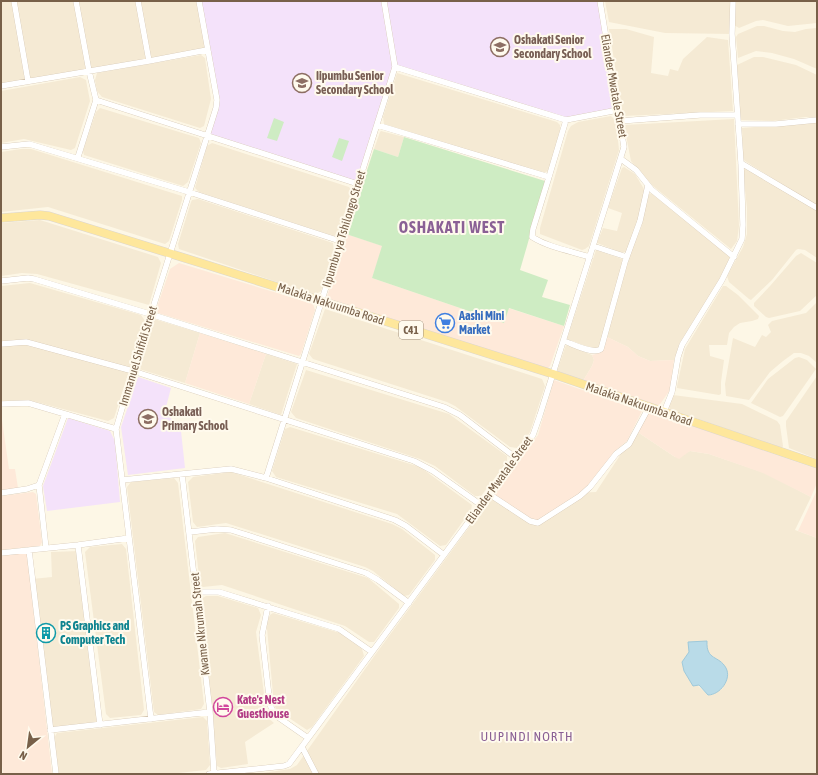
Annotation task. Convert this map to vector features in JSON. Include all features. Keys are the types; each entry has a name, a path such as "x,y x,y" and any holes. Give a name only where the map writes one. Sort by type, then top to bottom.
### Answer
{"main road":[{"name":"Malakia Nakuumba Road","path":"1,218 45,215 553,374 817,464"}],"street":[{"path":"14,1 28,82"},
{"path":"76,1 96,100 78,158"},
{"path":"138,1 149,61"},
{"name":"Immanuel Shifidi Street","path":"151,719 116,429 150,314 217,104 199,1"},
{"name":"Iipumbu ya Tshilongo Street","path":"266,478 395,67 384,1"},
{"name":"Eliander Mwatale Street","path":"212,774 284,766 289,764 516,458 534,431 564,341 624,147 600,1"},
{"path":"664,412 672,392 678,357 682,345 734,257 742,239 741,163 732,34 733,1"},
{"path":"1,86 208,50"},
{"path":"395,67 566,120 618,110"},
{"path":"96,100 358,184"},
{"path":"620,121 700,115 737,114"},
{"path":"566,120 533,229 532,237 540,242 590,257"},
{"path":"738,124 776,124 817,120"},
{"path":"377,124 549,177"},
{"path":"1,148 24,143 29,144 189,192 340,241"},
{"path":"621,159 636,170 648,185 734,257"},
{"path":"741,163 817,208"},
{"path":"564,341 588,350 599,351 601,348 627,257 640,221 648,185"},
{"path":"593,246 627,257"},
{"path":"1,281 28,278 34,279 150,314 453,410 516,458"},
{"path":"1,344 26,342 133,371 423,465 481,505"},
{"path":"1,404 28,403 116,429"},
{"path":"489,494 530,521 538,523 580,496 590,487 616,454 629,444 649,407"},
{"path":"46,548 39,485 65,414"},
{"path":"122,480 231,469 266,478 396,520 444,555"},
{"name":"Kwame Nkrumah Street","path":"182,474 210,712 212,774"},
{"path":"1,493 39,485"},
{"path":"190,532 217,529 232,530 366,573 409,603"},
{"path":"1,553 129,538"},
{"path":"78,545 100,725"},
{"path":"29,550 56,774"},
{"path":"196,592 219,592 339,629 372,652"},
{"path":"268,606 262,635 270,705 275,715 308,738"},
{"path":"50,730 210,712"},
{"path":"302,747 316,774"}],"shaded area":[{"path":"1,1 199,1 207,50 1,86"},
{"path":"199,1 600,1 618,110 566,120 395,67 358,184 207,136 216,108"},
{"path":"605,1 733,1 732,34 665,33 609,22"},
{"path":"735,1 817,1 817,23 788,26 763,20 756,21 739,28 734,25"},
{"path":"757,26 795,32 817,28 817,69 794,59 772,53 756,51 738,58 736,37 738,34"},
{"path":"609,29 626,29 654,37 651,73 668,76 670,69 678,71 683,59 707,37 728,40 733,111 623,116"},
{"path":"201,55 205,58 211,99 204,126 200,128 102,97 97,91 95,80 97,73"},
{"path":"754,57 763,57 796,65 817,75 817,117 773,121 740,120 737,65"},
{"path":"397,73 557,122 560,125 560,130 548,171 543,173 384,124 383,117"},
{"path":"80,77 86,80 90,101 75,148 71,150 24,139 1,143 1,91"},
{"path":"100,108 199,138 201,143 188,182 183,186 84,155 83,151 96,112"},
{"path":"611,116 616,121 619,150 589,246 582,250 540,234 540,228 568,131 571,126 578,122"},
{"path":"734,119 739,226 737,241 731,249 653,186 631,161 624,125"},
{"path":"817,122 817,206 743,159 742,128"},
{"path":"381,131 404,137 398,157 374,149"},
{"path":"212,143 349,187 351,190 350,195 337,235 334,236 199,192 195,188 207,146"},
{"path":"31,149 182,196 169,241 165,244 48,207 1,212 1,152"},
{"path":"624,167 635,174 644,189 644,196 637,225 626,252 620,252 597,243 603,228 617,231 622,213 608,208 622,168"},
{"path":"745,168 817,211 817,258 805,250 796,250 772,280 751,300 729,282 727,276 743,247 747,234 747,208 743,173"},
{"path":"652,193 729,256 730,259 720,280 679,344 674,360 650,361 638,356 628,347 607,337 631,251 641,228 649,194"},
{"path":"198,199 333,243 334,251 321,291 315,295 179,249 178,244 191,202 192,200"},
{"path":"40,220 158,257 161,263 149,305 37,274 22,273 1,276 1,223"},
{"path":"346,234 383,246 372,278 504,323 508,308 564,326 550,366 547,369 326,300"},
{"path":"596,250 622,259 623,263 599,347 597,349 567,339"},
{"path":"801,253 817,263 817,295 800,311 769,318 766,317 754,306 754,303 796,256"},
{"path":"179,263 313,304 315,310 301,354 299,356 158,313 156,310 170,269"},
{"path":"30,283 141,315 145,321 114,418 108,421 29,400 1,401 1,286"},
{"path":"723,286 726,286 738,295 759,316 758,319 740,323 734,327 729,333 727,345 709,345 710,356 724,360 721,394 719,395 677,388 685,349"},
{"path":"817,302 817,363 809,356 801,353 794,353 770,372 749,400 726,396 725,384 733,338 755,347 762,335 766,337 771,332 768,325 772,321 806,313"},
{"path":"325,309 542,379 545,386 530,432 524,442 517,448 510,447 455,406 447,402 313,359 309,354"},
{"path":"154,319 200,333 185,383 139,369"},
{"path":"200,333 266,354 249,404 185,383"},
{"path":"607,337 628,347 638,356 650,361 674,360 670,390 658,407 583,381 592,366 594,360 592,355 599,353 603,349"},
{"path":"566,345 592,355 594,360 592,366 583,381 559,374 557,371"},
{"path":"266,354 297,364 281,415 249,404"},
{"path":"799,357 807,360 816,369 783,416 780,417 751,403 768,379 795,358"},
{"path":"306,370 449,414 507,456 507,462 481,496 475,496 435,466 420,459 296,418 291,412"},
{"path":"817,376 817,459 789,448 786,421"},
{"name":"Oshakati Primary School","path":"138,377 171,388 165,411 181,431 185,468 128,475 121,427"},
{"path":"554,380 642,411 627,441 616,450 580,496 538,523 492,496 538,435"},
{"path":"673,395 742,404 777,421 780,425 783,446 782,448 670,409 668,406"},
{"path":"647,410 817,469 817,483 811,497 763,473 709,454 690,451 679,459 675,457 636,431"},
{"path":"1,413 9,469 15,469 18,488 1,490"},
{"path":"68,418 110,431 115,441 120,502 47,511 43,486"},
{"path":"290,427 420,467 472,505 471,510 446,545 440,546 397,514 276,477 272,471 285,429"},
{"path":"636,431 675,457 690,451 709,454 765,473 811,497 795,530 817,538 817,774 263,774 290,769 297,765 375,655 492,496 596,492","holes":["707,649 710,654 726,668 723,688 712,695 708,695 688,677 684,671 682,662 689,652"]},
{"path":"231,472 392,524 402,529 435,555 435,560 409,595 404,596 373,571 365,567 226,523 197,527 193,522 188,482 193,477"},
{"path":"174,478 178,483 204,704 201,709 158,715 154,712 127,487 131,482"},
{"path":"817,490 817,538 798,531"},
{"path":"33,492 36,494 42,542 40,546 1,550 1,496"},
{"path":"225,533 368,578 399,604 399,608 374,642 369,642 345,626 222,585 203,587 200,585 195,541 198,537"},
{"path":"122,544 126,549 144,710 141,715 110,718 106,714 85,552 90,547"},
{"path":"79,551 100,725 50,730 32,579 52,577 51,552"},
{"path":"27,552 52,774 3,774 1,753 1,555"},
{"path":"206,596 218,596 258,608 261,615 256,632 267,717 274,723 245,742 248,764 221,768 217,766 201,599"},
{"path":"273,613 340,633 362,649 364,656 312,727 307,730 277,710 274,705 267,628 267,621"},
{"path":"203,717 207,721 210,765 206,770 169,774 59,774 54,738 57,733"}],"green space":[{"path":"274,118 284,122 277,141 267,138"},
{"path":"404,137 545,181 520,270 548,280 542,297 570,305 564,326 509,308 504,323 372,278 382,246 346,234 374,149 398,157"},
{"path":"339,138 349,141 342,161 332,157"}],"water":[{"path":"707,641 709,652 723,664 727,672 724,686 717,692 708,695 699,685 693,686 684,671 682,662 689,652 688,642"}],"place":[{"name":"Oshakati Senior Secondary School","path":"500,47"},
{"name":"Iipumbu Senior Secondary School","path":"302,83"},
{"name":"Aashi Mini Market","path":"445,323"},
{"name":"Oshakati Primary School","path":"148,419"},
{"name":"PS Graphics and Computer Tech","path":"46,633"},
{"name":"Kate's Nest Guesthouse","path":"223,707"}],"district":[{"name":"OSHAKATI WEST","path":"452,227"},
{"name":"UUPINDI NORTH","path":"527,736"}]}
